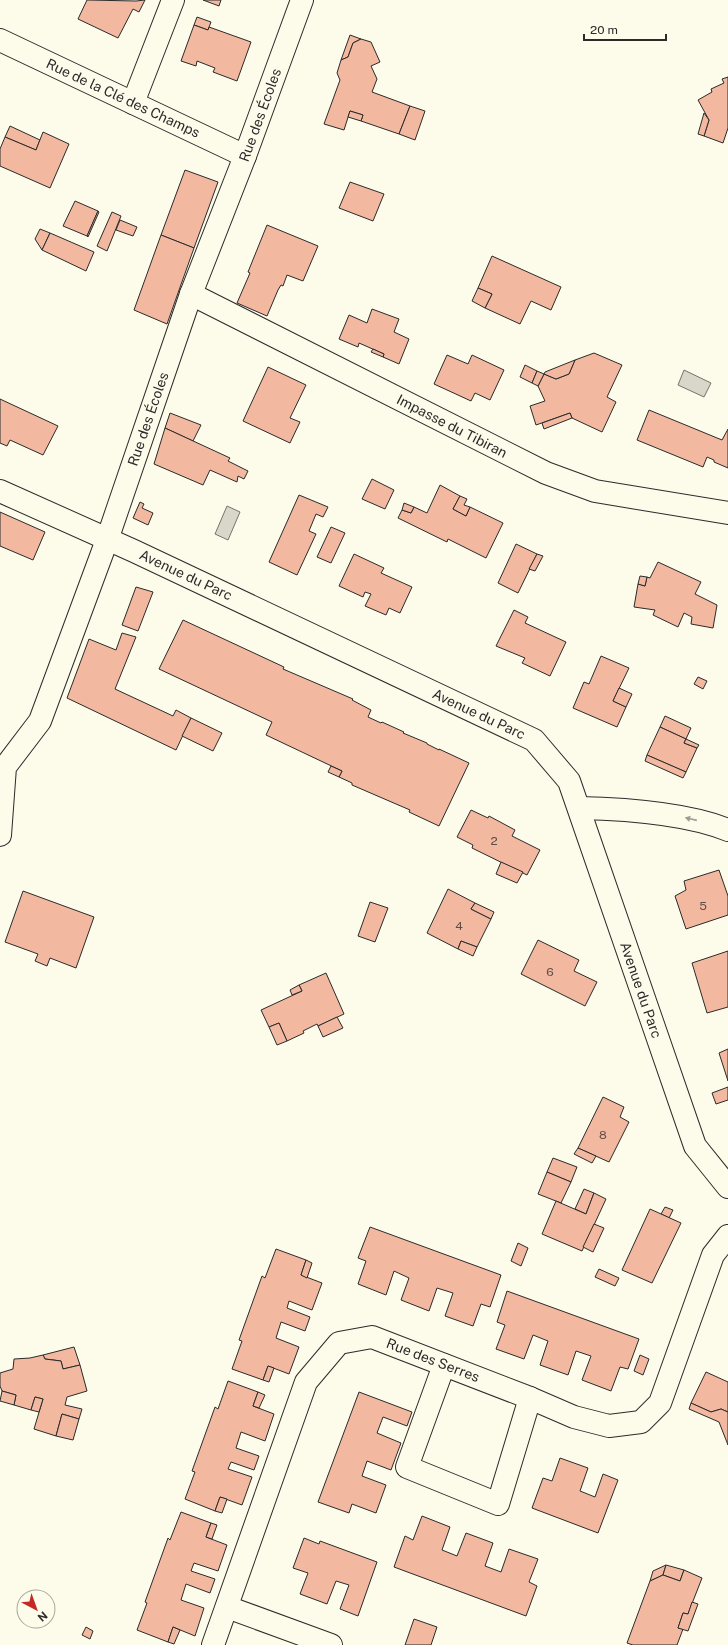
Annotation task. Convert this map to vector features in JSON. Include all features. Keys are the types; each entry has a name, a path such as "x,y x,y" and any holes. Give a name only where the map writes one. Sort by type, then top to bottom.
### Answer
{"street":[{"path":"133,103 173,0"},
{"name":"Rue des Écoles","path":"0,835 2,765 40,721 107,540 190,294 245,156 302,0"},
{"name":"Rue de la Clé des Champs","path":"0,40 245,156"},
{"name":"Impasse du Tibiran","path":"190,294 546,473 595,491 728,513"},
{"name":"Avenue du Parc","path":"0,491 534,740 569,781 695,1146 728,1187"},
{"path":"579,808 674,815 714,824 728,830"},
{"name":"Rue des Serres","path":"213,1645 306,1382 339,1343 372,1337 530,1398 574,1417 609,1426 641,1422 660,1403 713,1255 728,1236"},
{"path":"444,1365 407,1467 498,1504 530,1398"},
{"path":"226,1607 330,1645"}],"shaded area":[{"path":"684,370 711,383 704,397 678,385"},
{"path":"227,506 240,512 228,540 215,534"}],"building":[{"path":"87,0 145,0 139,12 133,9 118,38 78,19"},
{"path":"203,0 221,0 219,6"},
{"path":"197,17 211,22 208,30 194,25"},
{"path":"194,25 208,30 209,27 251,42 237,81 213,72 215,68 197,61 196,66 181,61"},
{"path":"350,35 361,39 353,43 348,57 341,60"},
{"path":"361,39 371,42 380,62 371,66 377,79 372,92 410,106 399,134 361,121 363,115 350,111 344,130 324,124 340,80 337,73 341,60 348,57 353,43"},
{"path":"728,77 728,128 723,143 704,136 709,120 698,100 712,92 711,89 724,83 722,79"},
{"path":"410,106 425,111 415,140 399,134"},
{"path":"350,111 363,115 361,121 348,117"},
{"path":"704,113 709,120 704,136 698,134"},
{"path":"10,126 40,140 36,150 5,137"},
{"path":"43,132 69,144 50,188 0,166 0,149 5,137 36,150"},
{"path":"185,170 218,182 194,248 161,235"},
{"path":"350,182 384,194 373,221 339,208"},
{"path":"75,201 98,211 87,236 63,226"},
{"path":"98,211 99,212 88,237 87,236"},
{"path":"112,212 121,216 107,251 97,246"},
{"path":"120,220 137,227 133,236 116,230"},
{"path":"267,225 318,246 303,281 287,275 283,286 281,285 278,290 267,316 237,303 250,273 248,272"},
{"path":"40,229 50,233 42,250 35,239"},
{"path":"50,233 94,252 86,271 42,250"},
{"path":"161,235 194,248 167,324 134,310"},
{"path":"492,256 561,287 551,310 531,301 520,324 485,308 492,294 478,288"},
{"path":"478,288 492,294 485,308 472,301"},
{"path":"372,309 399,319 394,332 409,339 399,364 383,357 384,354 359,343 358,347 339,339 349,315 367,323"},
{"path":"373,349 384,354 383,357 371,352"},
{"path":"594,353 622,365 607,397 616,402 602,432 572,418 570,413 536,425 530,406 545,401 538,386 544,374 556,379 569,374 575,360"},
{"path":"447,355 468,364 472,355 504,370 490,400 475,393 471,401 434,384"},
{"path":"575,360 569,374 556,379 544,374 545,372"},
{"path":"525,365 537,371 532,383 520,377"},
{"path":"268,367 306,385 290,418 300,422 290,443 243,421"},
{"path":"537,371 544,374 538,386 532,383"},
{"path":"0,399 58,426 43,455 10,440 7,446 0,443"},
{"path":"649,410 722,440 728,429 728,468 707,457 703,467 637,440"},
{"path":"170,413 201,425 193,441 165,428"},
{"path":"570,413 572,418 544,429 542,423"},
{"path":"165,428 230,458 228,461 248,471 244,479 238,476 237,482 210,470 203,485 154,464"},
{"path":"372,479 394,490 385,509 362,499"},
{"path":"440,485 460,496 453,509 466,516 470,507 503,523 486,558 448,539 447,542 398,518 402,510 411,513 414,507 427,513"},
{"path":"299,495 328,507 323,517 316,514 309,531 316,534 297,575 269,562"},
{"path":"460,496 467,499 464,505 470,507 466,516 453,509"},
{"path":"140,502 144,504 142,508 153,513 148,525 133,518"},
{"path":"404,503 414,507 411,513 402,510"},
{"path":"0,512 45,532 33,560 0,546"},
{"path":"331,527 345,533 331,563 317,557"},
{"path":"516,544 537,554 518,593 498,583"},
{"path":"354,554 384,568 381,573 412,587 400,613 389,608 386,615 365,606 371,594 365,592 363,597 339,586"},
{"path":"537,554 543,556 535,571 529,569"},
{"path":"658,562 701,582 695,594 717,605 713,628 691,624 692,617 684,613 678,627 653,615 655,610 634,607 638,584 645,586 647,577 650,578"},
{"path":"640,576 647,577 645,586 638,584"},
{"path":"136,587 153,592 138,631 122,625"},
{"path":"514,610 528,617 525,623 566,642 550,676 522,663 525,658 496,646"},
{"path":"183,620 284,667 283,669 353,699 352,700 371,710 368,717 404,732 403,733 469,763 439,826 409,812 410,810 352,785 352,783 339,777 342,771 266,735 272,722 159,669"},
{"path":"122,633 136,637 115,689 173,716 176,710 191,718 176,750 67,698 89,639 116,650"},
{"path":"601,656 629,668 613,701 626,707 617,727 573,708 584,682 589,684"},
{"path":"698,677 707,681 703,689 694,684"},
{"path":"619,688 632,694 626,707 613,701"},
{"path":"665,716 691,728 686,739 660,727"},
{"path":"191,718 222,733 213,751 182,736"},
{"path":"660,727 686,739 684,743 697,748 686,772 647,755"},
{"path":"686,739 699,745 697,748 684,743"},
{"path":"647,755 686,772 683,778 645,761"},
{"path":"331,766 342,771 339,777 328,772"},
{"path":"471,810 488,818 489,816 515,830 512,836 540,850 527,875 472,848 473,845 457,837"},
{"path":"501,862 523,872 517,883 496,874"},
{"path":"719,870 728,896 728,915 686,929 675,896 686,890 684,881"},
{"path":"448,889 475,903 471,909 491,919 477,947 461,941 458,949 427,933"},
{"path":"23,891 94,917 76,968 50,958 47,966 35,961 38,954 5,942"},
{"path":"370,902 388,908 375,942 358,936"},
{"path":"475,903 494,912 491,919 471,909"},
{"path":"538,940 579,960 574,971 597,982 585,1006 521,974"},
{"path":"461,941 477,947 473,956 458,949"},
{"path":"728,951 728,1007 707,1013 692,963"},
{"path":"326,973 344,1014 318,1026 317,1024 303,1031 304,1033 287,1041 279,1023 269,1027 261,1010 302,991 299,985"},
{"path":"299,985 302,991 292,995 290,990"},
{"path":"337,1017 343,1028 323,1037 318,1026"},
{"path":"279,1023 287,1041 277,1045 269,1027"},
{"path":"728,1049 728,1081 719,1053"},
{"path":"728,1087 728,1100 716,1104 712,1093"},
{"path":"603,1097 624,1107 620,1117 629,1122 609,1162 578,1148"},
{"path":"578,1148 596,1156 592,1163 574,1154"},
{"path":"553,1158 577,1167 571,1182 547,1172"},
{"path":"547,1172 571,1182 561,1203 538,1194"},
{"path":"584,1189 594,1193 586,1214 575,1209"},
{"path":"594,1193 606,1199 582,1251 542,1234 556,1201 586,1214"},
{"path":"665,1207 673,1210 669,1218 661,1214"},
{"path":"650,1209 681,1223 652,1283 622,1270"},
{"path":"594,1224 604,1228 593,1252 583,1247"},
{"path":"370,1227 501,1275 490,1307 481,1304 473,1326 445,1316 453,1293 437,1288 429,1311 401,1300 409,1278 394,1271 386,1295 358,1284 366,1261 358,1258"},
{"path":"518,1243 528,1248 521,1266 511,1261"},
{"path":"276,1249 306,1260 301,1275 322,1283 312,1310 289,1301 287,1308 310,1317 305,1331 281,1322 276,1338 299,1347 289,1374 268,1366 263,1380 232,1369 242,1341 239,1340 262,1276 265,1278"},
{"path":"306,1260 312,1263 307,1278 301,1275"},
{"path":"599,1269 619,1278 615,1286 595,1277"},
{"path":"507,1291 639,1339 628,1369 620,1367 611,1391 582,1380 591,1356 576,1351 568,1375 540,1365 548,1341 533,1335 524,1359 496,1349 505,1325 497,1322"},
{"path":"74,1347 80,1365 63,1369 61,1361 45,1359 43,1355"},
{"path":"43,1355 45,1359 61,1361 63,1369 80,1365 87,1391 67,1397 65,1405 82,1409 79,1419 62,1414 56,1436 34,1429 43,1399 35,1397 31,1410 14,1405 16,1395 2,1391 0,1386 0,1373 13,1369 14,1359"},
{"path":"640,1355 649,1359 643,1375 634,1371"},
{"path":"268,1366 274,1368 269,1382 263,1380"},
{"path":"706,1372 728,1382 728,1412 721,1409 711,1412 691,1403"},
{"path":"228,1381 258,1392 253,1406 274,1414 265,1441 241,1432 236,1448 259,1456 254,1470 231,1462 228,1469 252,1477 242,1505 220,1497 215,1511 185,1499 195,1472 192,1471 215,1407 218,1409"},
{"path":"2,1391 16,1395 14,1405 0,1401"},
{"path":"258,1392 265,1395 259,1408 253,1406"},
{"path":"359,1392 412,1412 407,1426 383,1417 377,1433 401,1443 391,1470 367,1461 362,1476 386,1485 376,1513 352,1504 349,1513 318,1502"},
{"path":"35,1397 43,1399 39,1412 31,1410"},
{"path":"691,1403 711,1412 721,1409 728,1412 728,1445 719,1422 689,1409"},
{"path":"62,1414 79,1419 73,1440 56,1436"},
{"path":"560,1458 588,1468 580,1491 595,1497 603,1474 618,1480 598,1533 532,1508 543,1478 552,1481"},
{"path":"220,1497 227,1499 222,1513 215,1511"},
{"path":"181,1512 211,1523 206,1537 227,1545 218,1571 194,1563 191,1571 215,1579 210,1593 186,1584 181,1600 204,1608 195,1636 173,1627 168,1642 137,1630 147,1603 145,1602 168,1538 170,1540"},
{"path":"422,1516 450,1527 442,1550 457,1556 466,1533 493,1543 485,1566 501,1572 509,1549 538,1559 529,1582 537,1586 526,1616 394,1567 405,1536 413,1540"},
{"path":"211,1523 217,1525 212,1539 206,1537"},
{"path":"304,1538 319,1544 320,1541 377,1562 358,1616 340,1609 349,1585 336,1581 327,1604 300,1594 308,1573 293,1568"},
{"path":"666,1565 663,1575 650,1581 653,1571"},
{"path":"666,1565 684,1570 680,1581 663,1575"},
{"path":"684,1570 702,1578 688,1614 683,1613 678,1628 683,1629 677,1645 633,1645 627,1643 650,1581 663,1575 680,1581"},
{"path":"692,1602 698,1604 688,1631 678,1628 683,1613 688,1614"},
{"path":"414,1619 437,1627 431,1645 405,1645"},
{"path":"86,1627 93,1631 90,1639 82,1635"},
{"path":"173,1627 180,1630 174,1644 168,1642"}]}
